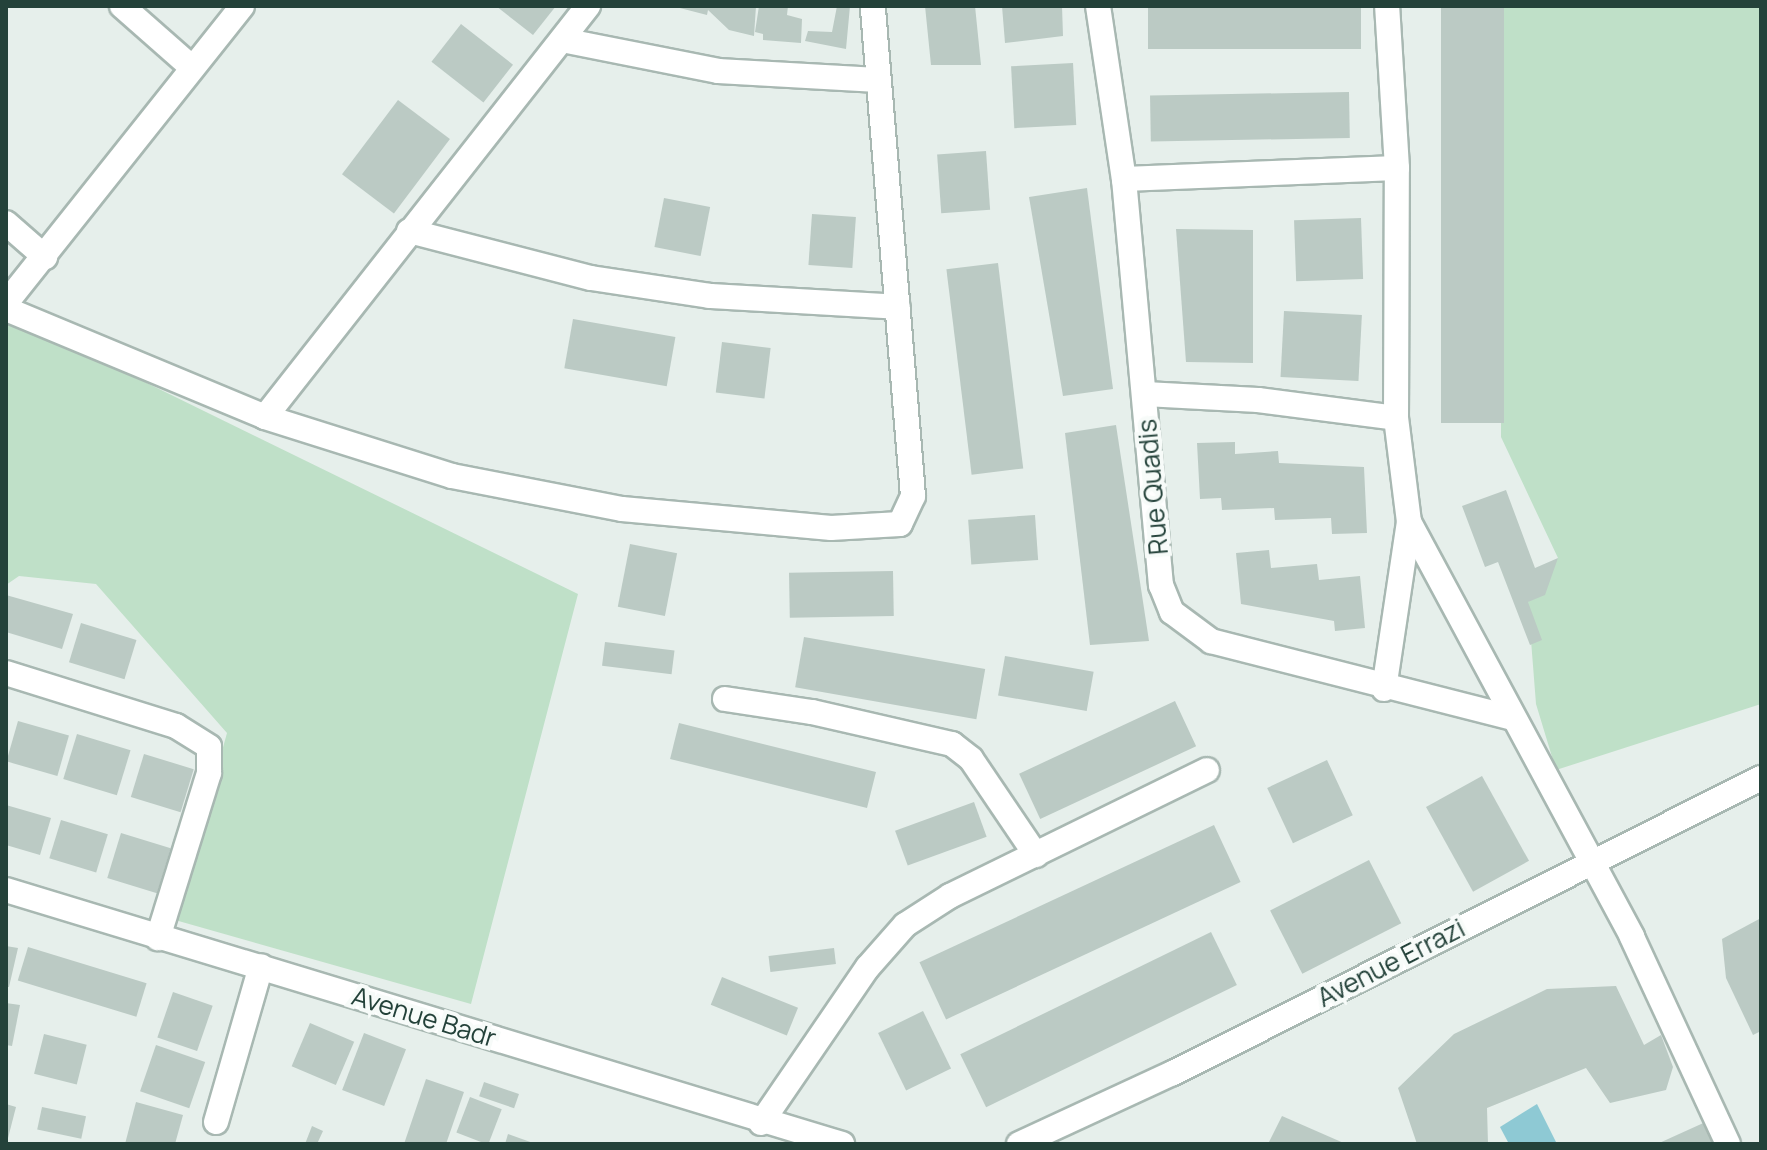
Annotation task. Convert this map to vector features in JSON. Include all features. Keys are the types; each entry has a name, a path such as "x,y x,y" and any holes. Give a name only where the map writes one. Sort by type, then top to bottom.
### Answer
{"street":[{"path":"122,6 190,66"},
{"path":"242,6 190,66 6,306 265,417 452,476 530,494 668,514 883,529 900,524 913,496 873,6"},
{"path":"265,417 588,6"},
{"name":"Rue Quadis","path":"1098,6 1124,179 1161,585 1172,612 1211,641 1384,689 1510,717"},
{"path":"1384,689 1409,522 1396,418 1397,168 1387,6"},
{"path":"562,40 718,71 878,80"},
{"path":"1124,179 1397,168"},
{"path":"6,223 45,257"},
{"path":"409,231 591,278 710,296 898,307"},
{"path":"1145,394 1258,400 1396,418"},
{"path":"1409,522 1510,717 1632,937 1728,1144"},
{"path":"6,673 176,726 209,747 209,773 158,938"},
{"path":"725,699 812,712 952,744 971,759 1036,855"},
{"path":"761,1123 842,1003 905,925 950,896 1207,770"},
{"name":"Avenue Errazi","path":"1019,1144 1761,778"},
{"name":"Avenue Badr","path":"6,890 158,938 261,966 816,1140 842,1144"},
{"path":"216,1122 261,966"}],"green space":[{"path":"1501,6 1761,6 1761,704 1556,770 1536,704 1528,602 1558,558 1501,437"},
{"path":"6,314 578,594 471,1004 175,920 227,733 96,584 19,576 6,585"}],"water":[{"path":"1537,1104 1557,1144 1509,1144 1500,1127"}],"building":[{"path":"496,6 556,6 533,35"},
{"path":"672,6 756,6 754,36 729,30 708,10 707,15"},
{"path":"759,6 788,6 787,15 802,19 801,43 763,40 763,34 755,32"},
{"path":"837,6 850,6 846,49 805,41 808,31 832,32"},
{"path":"925,6 975,6 981,65 931,65"},
{"path":"1002,6 1062,6 1063,36 1005,43"},
{"path":"1148,6 1361,6 1361,49 1148,49"},
{"path":"1441,6 1504,6 1504,423 1441,423"},
{"path":"461,24 513,65 483,102 431,62"},
{"path":"1073,63 1076,125 1014,128 1011,66"},
{"path":"1349,92 1350,138 1151,141 1150,95"},
{"path":"398,100 450,139 394,213 342,174"},
{"path":"986,151 990,210 941,213 937,154"},
{"path":"1087,188 1113,389 1063,396 1029,197"},
{"path":"664,198 710,207 701,256 654,247"},
{"path":"812,214 856,217 852,268 808,265"},
{"path":"1361,218 1363,279 1296,281 1294,220"},
{"path":"1176,229 1253,230 1253,363 1186,362"},
{"path":"998,263 1023,468 972,475 946,269"},
{"path":"1284,311 1362,315 1358,381 1281,377"},
{"path":"573,319 675,337 667,386 564,368"},
{"path":"722,342 771,348 764,399 716,393"},
{"path":"1116,425 1149,641 1090,645 1065,433"},
{"path":"1235,442 1235,454 1278,451 1279,463 1364,467 1367,533 1332,534 1331,518 1275,520 1274,508 1222,510 1221,498 1200,499 1197,443"},
{"path":"1506,490 1535,568 1558,558 1545,595 1528,602 1542,640 1530,645 1498,562 1485,567 1462,506"},
{"path":"1035,515 1038,560 971,565 968,520"},
{"path":"630,544 677,553 665,616 618,607"},
{"path":"1269,550 1271,568 1317,564 1319,580 1360,576 1365,628 1335,631 1334,621 1241,604 1236,553"},
{"path":"893,571 894,616 790,618 789,573"},
{"path":"6,595 73,614 62,649 6,632"},
{"path":"81,623 136,640 124,679 69,662"},
{"path":"804,637 985,669 976,719 795,687"},
{"path":"605,642 674,651 672,674 602,666"},
{"path":"1005,656 1094,672 1087,711 998,695"},
{"path":"1175,701 1196,746 1040,819 1019,774"},
{"path":"18,721 69,736 57,776 6,761"},
{"path":"679,723 876,772 867,808 670,759"},
{"path":"77,734 131,750 117,795 63,779"},
{"path":"144,754 194,769 181,812 131,797"},
{"path":"1327,760 1353,815 1293,843 1267,788"},
{"path":"1482,776 1529,861 1473,892 1426,807"},
{"path":"974,802 987,837 908,865 895,831"},
{"path":"6,805 51,818 40,855 6,845"},
{"path":"61,820 108,834 96,873 49,858"},
{"path":"1214,825 1241,882 946,1019 919,962"},
{"path":"121,833 171,848 157,893 107,878"},
{"path":"1369,860 1401,923 1302,974 1270,910"},
{"path":"1761,918 1761,1031 1753,1035 1726,978 1722,939"},
{"path":"1211,932 1237,985 986,1107 960,1054"},
{"path":"6,946 18,948 9,987 6,987"},
{"path":"28,947 147,983 136,1017 18,980"},
{"path":"834,948 836,964 770,972 768,956"},
{"path":"722,977 798,1008 787,1036 711,1005"},
{"path":"1616,986 1644,1045 1661,1035 1673,1067 1666,1090 1610,1103 1586,1068 1487,1108 1488,1144 1417,1144 1398,1088 1454,1034 1547,989"},
{"path":"173,992 213,1006 197,1051 157,1037"},
{"path":"6,1003 20,1005 12,1046 6,1045"},
{"path":"923,1011 951,1069 906,1090 878,1033"},
{"path":"310,1023 354,1042 336,1085 292,1066"},
{"path":"364,1033 406,1049 384,1106 342,1090"},
{"path":"44,1034 87,1045 77,1084 34,1074"},
{"path":"156,1045 205,1062 189,1108 140,1091"},
{"path":"426,1079 464,1092 446,1144 404,1144"},
{"path":"484,1082 519,1094 514,1108 479,1096"},
{"path":"470,1097 502,1109 488,1144 456,1132"},
{"path":"136,1102 183,1115 175,1144 125,1144"},
{"path":"6,1104 16,1107 7,1142 6,1142"},
{"path":"42,1107 86,1116 81,1139 37,1129"},
{"path":"1282,1116 1346,1144 1268,1144"},
{"path":"1710,1120 1714,1144 1657,1144"},
{"path":"312,1126 323,1131 317,1144 305,1144"},
{"path":"508,1134 536,1144 505,1144"}]}
